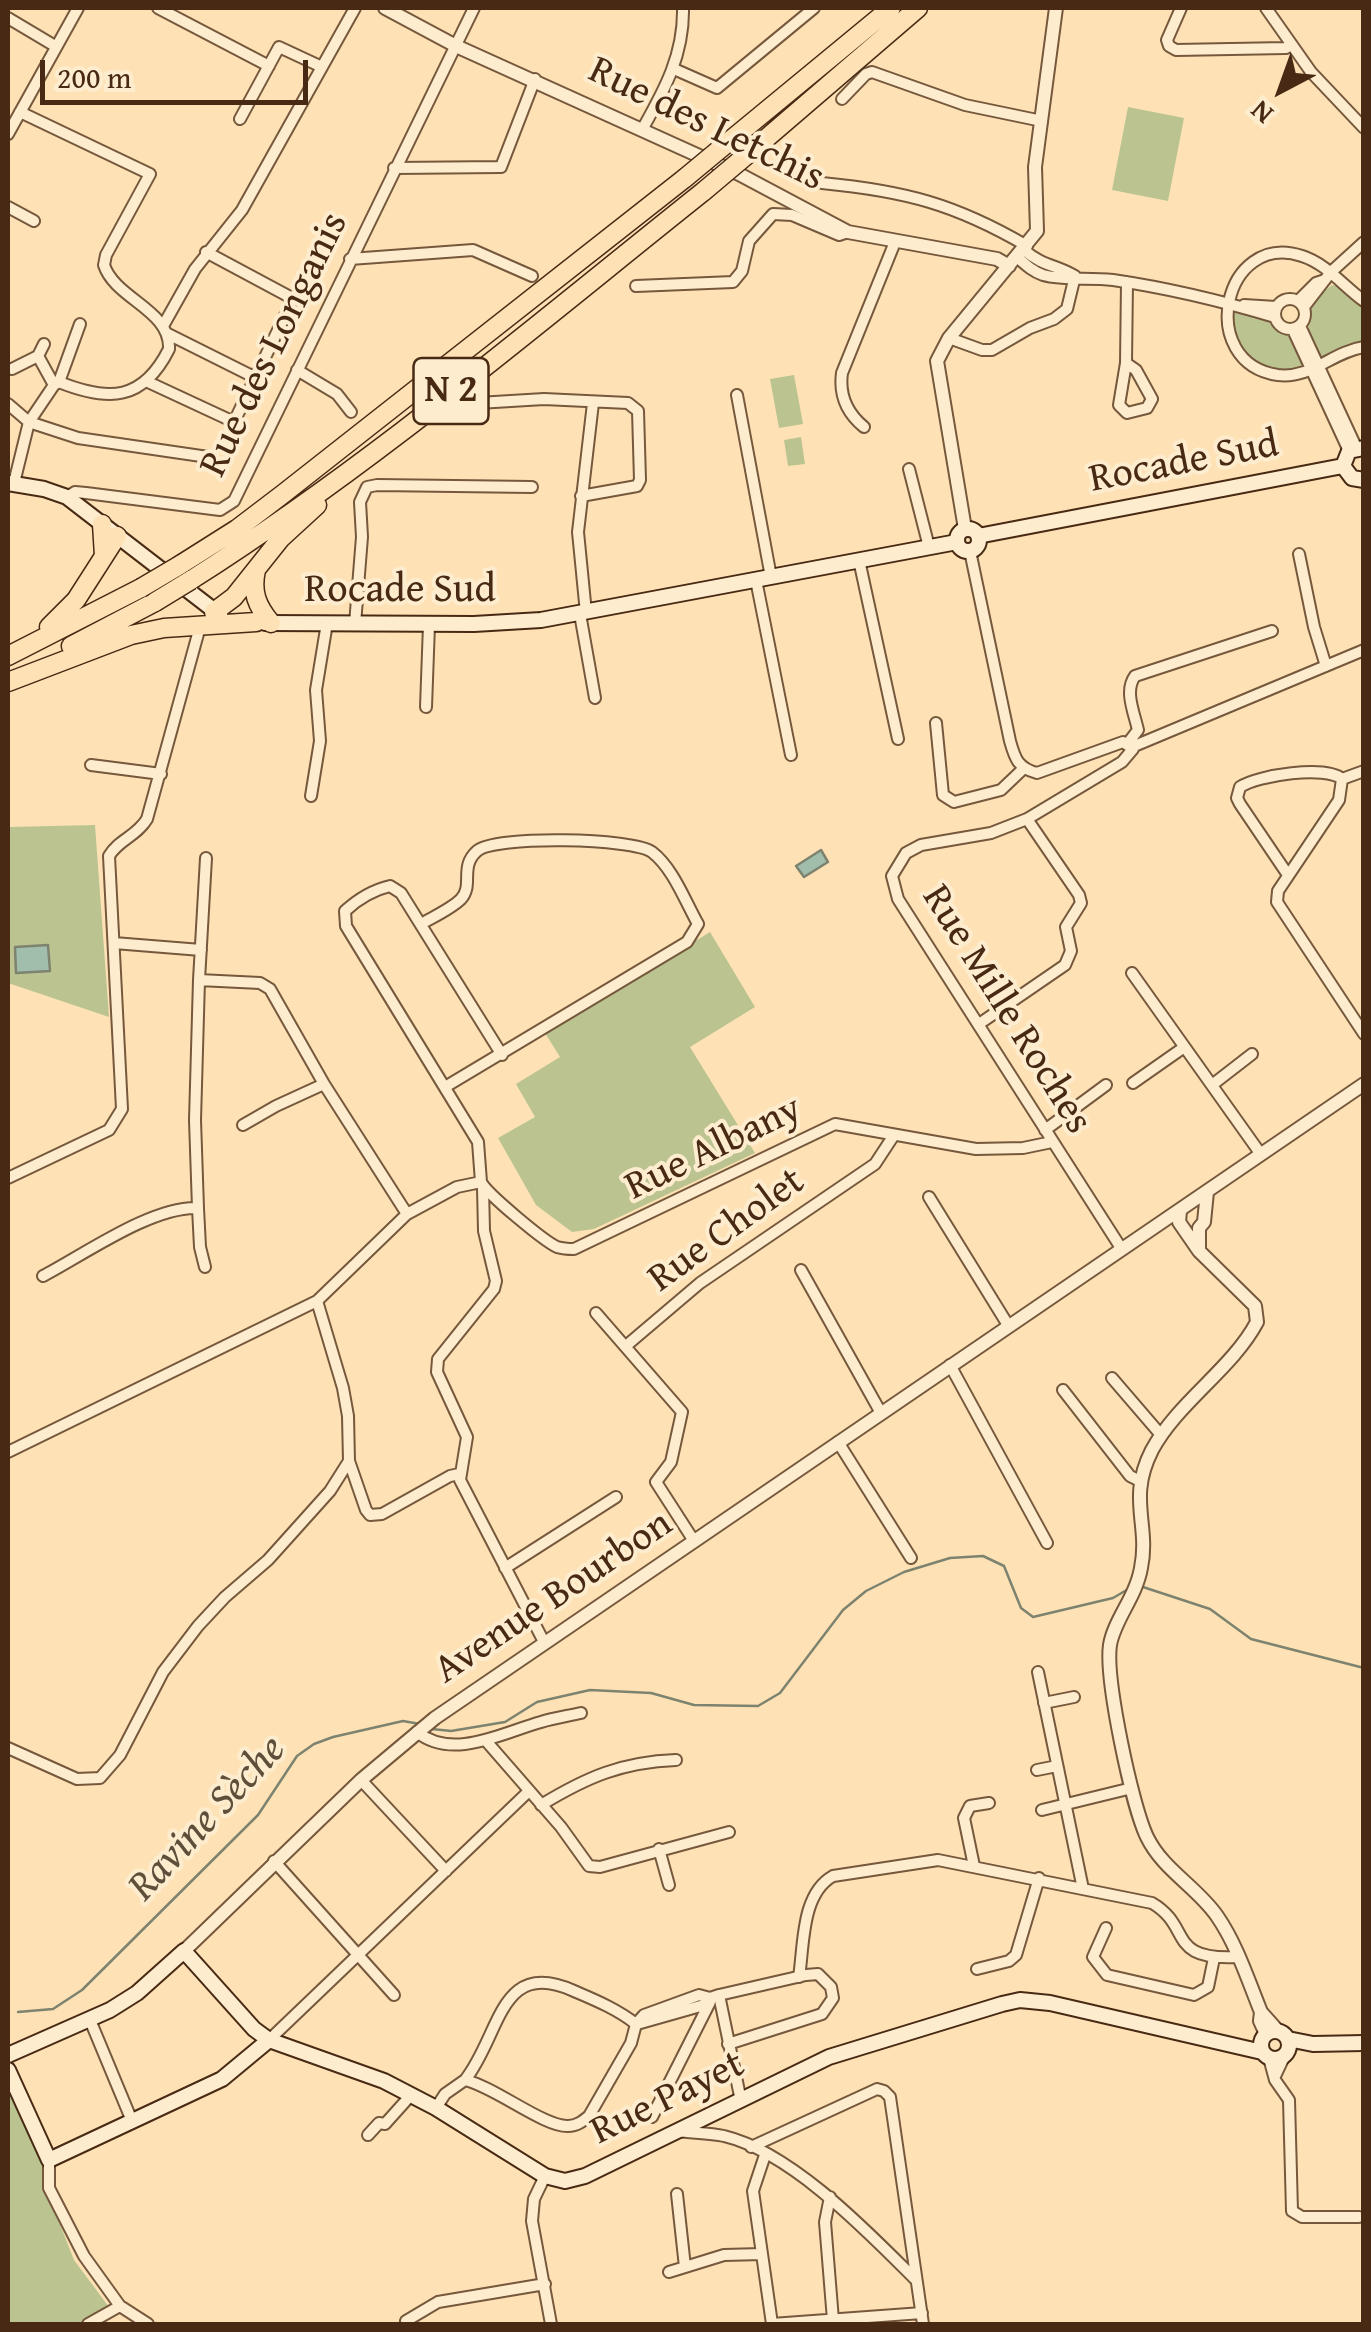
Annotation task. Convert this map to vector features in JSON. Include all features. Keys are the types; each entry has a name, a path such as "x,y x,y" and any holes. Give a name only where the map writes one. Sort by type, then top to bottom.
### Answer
{"highway":[{"name":"N 2","path":"8,680 155,602 237,529 684,178 891,8"},
{"name":"N 2","path":"8,656 140,588 185,572 273,525 485,365 704,191 918,8"},
{"path":"214,612 234,597 303,517 485,365"},
{"path":"30,644 76,600 104,556 109,530"},
{"path":"8,680 131,635 199,625 264,623 254,594 256,570"}],"main road":[{"path":"1356,448 1343,466 1352,478 1364,480"},
{"name":"Rocade Sud","path":"214,612 264,623 514,623 764,579 1343,466"},
{"path":"11,483 67,497 214,612"},
{"path":"184,1951 254,2029 269,2040 365,2073 411,2095 545,2176"},
{"name":"Avenue Bourbon","path":"8,2055 90,2020 138,1993 184,1951"},
{"name":"Rue Payet","path":"545,2176 565,2182 584,2176 829,2056 1020,2000 1236,2044 1364,2043"},
{"path":"8,2070 49,2160 222,2079 269,2040"}],"street":[{"path":"8,134 78,8"},
{"path":"158,8 269,66"},
{"path":"12,369 41,350 57,383 128,394 148,382 170,350 166,330 206,252 226,234 242,210 356,8"},
{"name":"Rue des Letchis","path":"385,8 456,46 739,174 848,232 997,259 1019,255"},
{"name":"Rue des Longanis","path":"67,497 86,492 206,509 228,508 240,492 474,8"},
{"path":"643,128 674,69 682,42 683,8"},
{"path":"674,69 717,88 814,8"},
{"path":"1056,8 1035,167 1035,236 941,350 937,374 967,540 1015,759 1023,770 1038,773 1109,745 1130,745 1364,650"},
{"path":"1181,8 1166,40 1176,50 1286,48 1290,44"},
{"path":"1266,8 1311,72 1364,128"},
{"path":"8,18 56,46"},
{"path":"240,119 281,47 322,66"},
{"path":"842,99 872,72 965,105 1042,121"},
{"path":"394,168 501,167 535,80"},
{"path":"20,112 145,172 106,254 104,265 113,282 166,330 254,377"},
{"name":"Rue des Letchis","path":"822,183 878,189 933,201 982,220 1019,255"},
{"path":"8,207 34,221"},
{"path":"636,286 733,282 742,271 748,240 773,214 792,216 842,236 848,232"},
{"path":"864,427 848,409 841,389 842,372 895,242"},
{"path":"1301,304 1322,288 1328,276 1364,242"},
{"path":"350,259 472,250 532,276"},
{"path":"148,382 234,422 292,298 206,252"},
{"path":"1364,301 1304,256 1285,252 1264,256 1247,267 1234,283 1234,304 1226,321 1241,356 1274,374 1293,376 1364,347"},
{"path":"1019,255 1064,268 1075,276 1126,282 1276,312"},
{"path":"950,338 992,350 1030,328 1054,320 1068,308 1075,276"},
{"path":"1126,282 1126,363 1119,405 1127,412 1148,408 1152,401 1136,370 1126,363"},
{"path":"1276,312 1284,300 1301,304"},
{"path":"1297,328 1305,317 1301,304"},
{"path":"1276,312 1284,328 1297,328"},
{"path":"11,483 30,422 57,383 80,324"},
{"path":"1297,328 1356,448"},
{"path":"297,370 337,394 351,412"},
{"path":"737,395 791,755"},
{"path":"478,403 544,399 628,403 638,411 637,486 581,496"},
{"path":"592,403 578,543 595,698"},
{"path":"8,404 30,422 99,444 208,456"},
{"path":"909,468 930,546"},
{"path":"355,624 362,536 360,502 367,487 532,486"},
{"path":"1300,554 1326,666"},
{"path":"859,560 898,739"},
{"path":"8,1178 109,1130 122,1109 109,856 142,829 162,774 199,625 214,612"},
{"path":"311,796 320,741 316,690 327,623"},
{"path":"426,707 429,625"},
{"path":"1130,745 1138,730 1130,694 1130,683 1136,676 1272,631"},
{"path":"936,722 943,795 954,802 1000,790 1023,770"},
{"name":"Rue Mille Roches","path":"1121,1248 898,899 892,876 906,853 921,844 992,833 1026,819 1122,762 1131,755 1130,745"},
{"path":"91,765 162,774"},
{"path":"1342,779 1364,771"},
{"path":"1288,875 1240,804 1237,792 1258,778 1331,772 1342,779"},
{"path":"1342,779 1339,800 1288,875 1277,902 1364,1034"},
{"path":"979,1024 1065,965 1072,951 1066,927 1081,903 1079,895 1026,819"},
{"path":"421,924 461,899 468,887 465,869 475,852 487,844 511,840 624,844 649,849 662,862 698,924 694,935 445,1087"},
{"path":"205,1267 200,1247 195,1120 206,858"},
{"path":"502,1055 401,894 390,886 364,896 344,914 346,926 480,1144 484,1213 496,1282 436,1365 467,1437 459,1474 544,1642"},
{"path":"114,943 200,950"},
{"path":"1132,973 1260,1153"},
{"path":"199,980 265,985 275,996 324,1084 407,1214"},
{"path":"1133,1083 1183,1048"},
{"path":"1212,1084 1252,1054"},
{"path":"243,1125 324,1084"},
{"name":"Avenue Bourbon","path":"184,1951 274,1861 423,1728 1121,1248 1164,1222 1187,1220 1208,1190 1364,1084"},
{"path":"1045,1130 1106,1085"},
{"name":"Rue Albany","path":"482,1186 548,1242 574,1249 835,1124 976,1149 1023,1148 1052,1142"},
{"name":"Rue Cholet","path":"596,1314 612,1335 627,1345 700,1283 875,1164 894,1135"},
{"path":"8,1452 317,1301 407,1214 457,1186 482,1186"},
{"path":"1208,1190 1204,1213 1198,1207 1187,1220 1199,1252 1255,1306 1257,1322 1162,1436 1143,1469 1138,1505 1142,1564 1134,1595 1110,1645 1110,1677 1132,1788 1147,1837 1215,1913 1238,1956 1275,2046 1274,2077 1289,2100 1292,2211 1302,2217 1358,2217"},
{"path":"929,1197 1008,1326"},
{"path":"484,1213 498,1201"},
{"path":"44,1276 144,1221 198,1208"},
{"path":"801,1270 881,1413"},
{"path":"317,1301 346,1402 349,1461 366,1510 376,1516 459,1474"},
{"path":"627,1345 682,1412 671,1462 656,1482 694,1541"},
{"path":"950,1365 1048,1542"},
{"path":"1112,1378 1162,1436"},
{"path":"1063,1390 1130,1476 1140,1481"},
{"path":"838,1442 911,1558"},
{"path":"8,1748 77,1778 100,1778 120,1754 164,1672 198,1626 225,1596 268,1560 330,1490 349,1461"},
{"path":"330,1490 353,1475"},
{"path":"505,1568 616,1496"},
{"path":"1038,1672 1083,1889"},
{"path":"1044,1703 1074,1697"},
{"path":"423,1728 437,1743 486,1742 543,1721 581,1713"},
{"path":"486,1742 590,1866 600,1867 659,1848 730,1832"},
{"path":"541,1805 587,1778 634,1762 676,1760"},
{"path":"1037,1770 1057,1766"},
{"path":"361,1780 446,1870"},
{"path":"1042,1810 1132,1788"},
{"path":"269,2040 528,1792"},
{"path":"974,1866 964,1818 970,1806 988,1803"},
{"path":"659,1848 669,1885"},
{"path":"799,1977 812,1899 826,1880 938,1860 1152,1904 1163,1910 1188,1948 1214,1958 1238,1956"},
{"path":"274,1861 394,1995"},
{"path":"977,1968 1016,1956 1039,1878"},
{"path":"1106,1928 1094,1958 1107,1975 1194,1995 1208,1986 1214,1958"},
{"path":"465,2080 488,2087 552,2122 565,2127 579,2124 590,2116 644,2015 699,1996 818,1974 831,1987 832,1998 824,2012 728,2044"},
{"path":"436,2108 445,2094 465,2080 510,1999 529,1983 555,1982 636,2024 686,2011 714,1996"},
{"path":"652,2116 714,1996"},
{"path":"714,1996 741,2101"},
{"path":"686,2011 694,2015 698,2024"},
{"path":"90,2020 132,2122"},
{"path":"751,2147 877,2089 884,2090 890,2097 922,2319 772,2324 754,2190 765,2155"},
{"path":"368,2135 379,2122 385,2124 411,2095"},
{"path":"677,2131 725,2136 765,2155 830,2197 916,2280"},
{"path":"49,2160 50,2188 84,2256 120,2306 148,2324"},
{"path":"545,2176 532,2208 550,2324"},
{"path":"677,2194 685,2267"},
{"path":"830,2197 825,2222 832,2320"},
{"path":"669,2272 724,2255 762,2254"},
{"path":"406,2321 438,2302 545,2284"},
{"path":"88,2324 120,2306"}],"green space":[{"path":"1128,107 1184,118 1168,201 1112,190"},
{"path":"1332,285 1363,306 1363,344 1318,361 1310,339 1309,319 1315,301"},
{"path":"1236,312 1264,316 1276,330 1293,338 1304,366 1300,371 1277,370 1254,362 1238,342 1233,315"},
{"path":"794,375 803,424 779,428 770,379"},
{"path":"801,437 805,464 788,466 784,440"},
{"path":"95,825 109,1017 8,983 8,827"},
{"path":"710,932 755,1007 690,1047 755,1153 594,1229 572,1232 536,1205 498,1138 535,1117 516,1084 560,1057 545,1033"},
{"path":"8,2087 43,2164 45,2186 74,2260 109,2307 78,2324 8,2324"}],"shaded area":[{"path":"821,850 828,862 804,877 796,866"},
{"path":"48,945 50,971 16,973 15,947"}],"waterway":[{"name":"Ravine Sèche","path":"432,1729 451,1731 505,1722 537,1702 590,1690 651,1693 694,1705 758,1706 780,1693 843,1610 866,1591 904,1572 950,1558 983,1556 1004,1566 1021,1608 1033,1617 1113,1598 1130,1588"},
{"name":"Ravine Sèche","path":"1143,1587 1210,1609 1251,1639 1364,1668"},
{"name":"Ravine Sèche","path":"18,2012 53,2009 82,1990 258,1815 297,1756 333,1737 403,1721 420,1724"}]}
